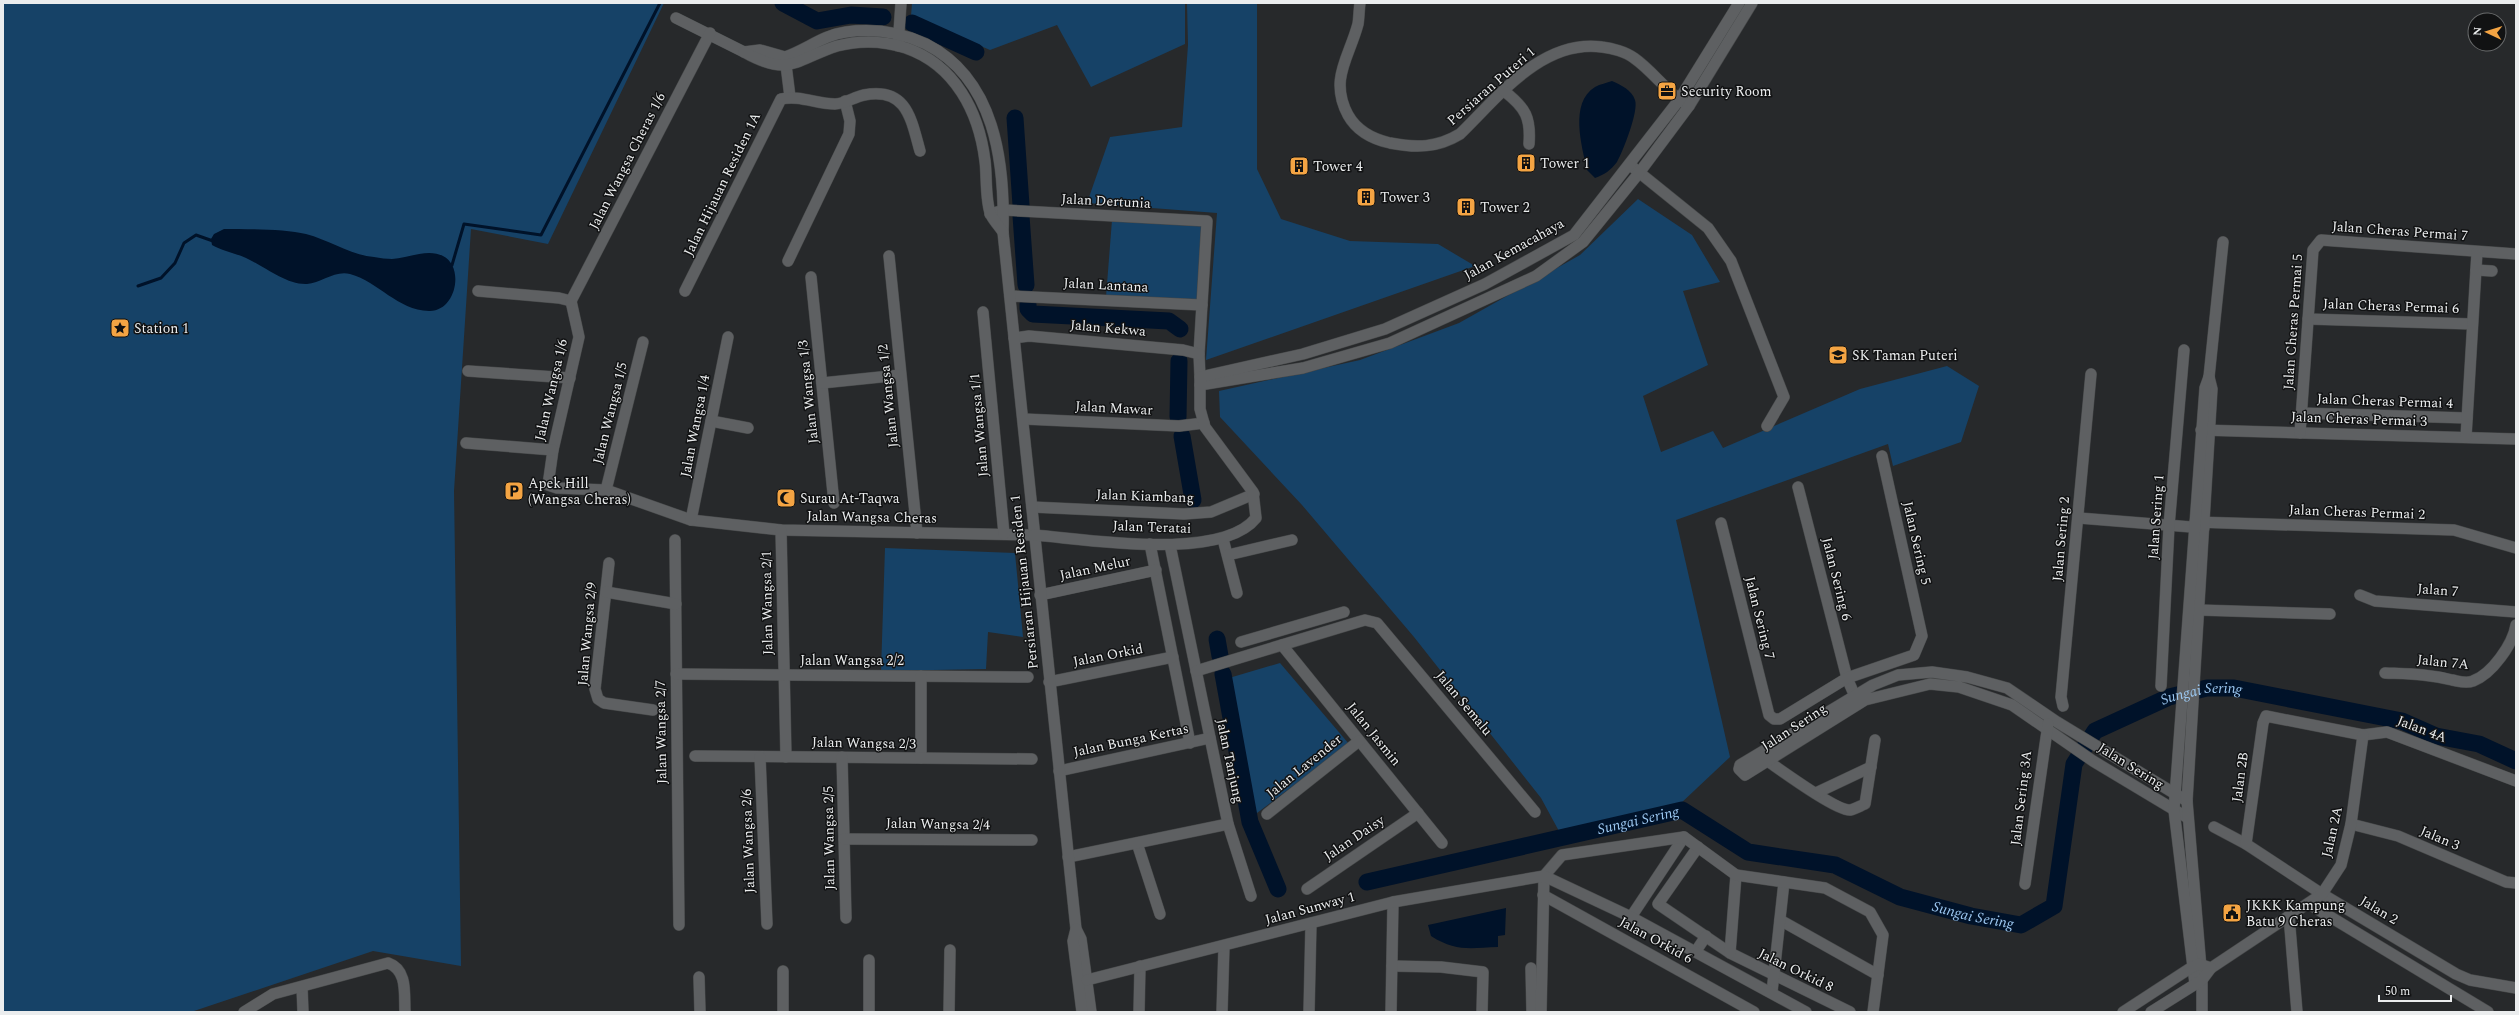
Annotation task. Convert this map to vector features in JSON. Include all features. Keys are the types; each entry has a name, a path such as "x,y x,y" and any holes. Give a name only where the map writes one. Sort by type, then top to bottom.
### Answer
{"street":[{"path":"898,46 901,3"},
{"path":"1360,5 1370,3"},
{"name":"Jalan Kemacahaya","path":"1200,381 1303,354 1385,329 1485,284 1574,234 1630,166 1679,100 1739,3"},
{"name":"Jalan Kemacahaya","path":"1200,381 1303,368 1390,343 1536,276 1583,242 1639,173 1689,106 1752,3"},
{"name":"Persiaran Puteri 1","path":"1360,5 1358,24 1343,63 1339,85 1343,106 1353,124 1364,133 1383,141 1402,145 1428,147 1445,143 1460,134 1504,91 1538,62 1567,48 1589,45 1610,48 1634,58 1679,100 1689,106"},
{"path":"676,18 710,33 744,52 775,65 785,61 803,62 837,46 859,42 886,43 898,46 932,62 950,77 959,87 977,122 985,162 990,214"},
{"name":"Persiaran Hijauan Residen 1","path":"785,61 823,38 840,33 864,31 899,32 937,49 960,66 970,79 990,118 999,164 1004,210 1003,232 1024,419 1040,595 1068,857 1076,929 1081,939 1079,990 1082,1012"},
{"name":"Jalan Wangsa Cheras 1/6","path":"571,301 710,33"},
{"path":"785,61 790,97 836,104 878,93 895,98 907,110 920,151"},
{"path":"1504,91 1527,114 1530,127 1529,144"},
{"name":"Jalan Hijauan Residen 1A","path":"685,291 780,99 790,97"},
{"path":"788,261 849,134 850,121 845,101"},
{"path":"977,122 990,118"},
{"path":"1630,166 1708,228 1731,261 1784,397 1767,426"},
{"name":"Jalan Dertunia","path":"990,214 1004,210 1207,221 1202,305"},
{"name":"Persiaran Hijauan Residen 1","path":"990,214 1003,232"},
{"name":"Jalan Cheras Permai 7","path":"2321,240 2516,254"},
{"name":"Jalan Cheras Permai 5","path":"2300,433 2313,250 2321,240"},
{"path":"2202,1012 2202,996 2198,982 2174,810 2183,669 2199,525 2206,430 2204,388 2209,377 2223,242"},
{"path":"2466,437 2477,252"},
{"name":"Jalan Wangsa 1/2","path":"889,256 917,534"},
{"path":"2476,270 2492,271"},
{"name":"Jalan Wangsa 1/3","path":"811,277 834,503"},
{"path":"478,292 559,298 571,301"},
{"name":"Jalan Lantana","path":"1010,296 1202,305"},
{"name":"Jalan Wangsa 1/6","path":"548,486 553,450 579,337 571,301"},
{"path":"1202,305 1199,354 1200,409 1204,423 1254,494"},
{"name":"Jalan Wangsa 1/1","path":"983,312 1004,534"},
{"name":"Jalan Cheras Permai 6","path":"2308,319 2472,324"},
{"name":"Jalan Kekwa","path":"1014,338 1029,336 1183,350 1199,354"},
{"name":"Jalan Wangsa 1/4","path":"691,520 728,337"},
{"name":"Jalan Wangsa 1/5","path":"606,490 643,342"},
{"name":"Jalan Sering 1","path":"2161,686 2169,526 2184,350"},
{"path":"468,371 570,378"},
{"name":"Jalan Sering 2","path":"2063,706 2061,697 2079,518 2091,374"},
{"path":"822,383 900,375"},
{"name":"Jalan Cheras Permai 4","path":"2301,413 2467,418"},
{"name":"Jalan Mawar","path":"1024,419 1179,426 1204,423"},
{"path":"711,421 748,428"},
{"name":"Jalan Cheras Permai 3","path":"2206,430 2516,438"},
{"path":"466,443 553,450"},
{"name":"Jalan Sering 5","path":"1847,678 1914,655 1922,636 1882,456"},
{"name":"Jalan Wangsa Cheras","path":"548,486 557,488 606,490 691,520 781,530 917,534 1034,535"},
{"name":"Jalan Sering 6","path":"1798,487 1847,678 1856,699"},
{"name":"Jalan Kiambang","path":"1032,507 1184,514 1211,512 1228,507 1254,494"},
{"name":"Jalan Teratai","path":"1034,535 1170,545 1205,543 1240,533 1256,518 1254,494"},
{"name":"Jalan Cheras Permai 2","path":"2079,518 2169,526 2199,525 2454,530 2516,548"},
{"name":"Jalan Sering 7","path":"1721,523 1769,715 1774,719 1780,719 1847,678"},
{"path":"2196,966 2188,801 2199,610 2199,525"},
{"name":"Jalan Wangsa 2/1","path":"781,530 786,757"},
{"path":"1223,539 1237,593"},
{"name":"Jalan Wangsa 2/7","path":"675,540 678,924"},
{"path":"1228,555 1292,540"},
{"path":"1150,544 1190,742"},
{"name":"Jalan Tanjung","path":"1068,857 1228,824 1170,545"},
{"name":"Jalan Wangsa 2/9","path":"609,563 595,689 598,699 604,703 653,710"},
{"name":"Jalan Melur","path":"1040,595 1156,570"},
{"path":"606,592 676,604"},
{"name":"Jalan 7","path":"2360,596 2375,601 2516,612"},
{"path":"2199,610 2330,614"},
{"path":"1241,642 1344,612"},
{"name":"Jalan Semalu","path":"1282,644 1365,620 1377,623 1535,812"},
{"name":"Jalan 7A","path":"2385,673 2431,674 2462,682 2472,682 2485,673 2506,651 2514,635 2516,625"},
{"path":"1196,671 1282,644"},
{"name":"Jalan Jasmin","path":"1282,644 1442,843"},
{"name":"Jalan Orkid","path":"1049,682 1173,657"},
{"name":"Jalan Sering","path":"1816,793 1766,757 1856,699 1898,675 1932,672 1967,677 2007,688 2098,748 2188,801"},
{"name":"Jalan Wangsa 2/2","path":"676,674 1028,676"},
{"path":"921,676 921,758"},
{"name":"Jalan Sering","path":"1856,699 1930,684 1959,687 2012,705 2093,761 2188,818"},
{"name":"Jalan 4A","path":"2266,716 2362,735 2387,732 2516,782"},
{"name":"Jalan 2B","path":"2246,844 2263,723 2266,716"},
{"name":"Jalan Sering 3A","path":"2026,884 2048,730 2054,720"},
{"name":"Jalan 2A","path":"2210,968 2322,894 2341,865 2351,824 2362,735"},
{"name":"Jalan Bunga Kertas","path":"1059,771 1210,738"},
{"path":"1816,793 1838,807 1849,810 1865,804 1875,740"},
{"name":"Jalan Lavender","path":"1267,814 1359,741"},
{"name":"Jalan Wangsa 2/3","path":"695,756 1032,759"},
{"name":"Jalan Wangsa 2/6","path":"760,757 767,924"},
{"name":"Jalan Wangsa 2/5","path":"842,757 846,918"},
{"path":"1816,793 1871,768"},
{"name":"Jalan Daisy","path":"1307,889 1418,813"},
{"path":"1228,824 1251,896"},
{"name":"Jalan 3","path":"2351,824 2398,836 2506,882 2516,884"},
{"name":"Jalan 2","path":"2214,827 2246,844 2322,894 2456,974 2470,980 2516,988"},
{"path":"1631,917 1684,837"},
{"path":"1541,1012 1544,876 1562,855 1684,837 1736,875 1825,888 1870,912 1883,935 1873,1012"},
{"name":"Jalan Wangsa 2/4","path":"844,839 1032,840"},
{"path":"1137,843 1160,914"},
{"name":"Jalan Orkid 8","path":"1698,847 1658,904 1730,953 1774,977 1850,1012"},
{"path":"1730,953 1736,875"},
{"path":"1544,876 1631,917 1772,992 1806,1012"},
{"name":"Jalan Sunway 1","path":"1087,980 1393,902 1544,876"},
{"path":"1772,992 1784,882"},
{"name":"Jalan Orkid 6","path":"1543,895 1754,1012"},
{"path":"1391,1012 1393,902"},
{"path":"2309,904 2488,1012"},
{"path":"2289,916 2297,1012"},
{"path":"1780,920 1878,975"},
{"path":"1309,1012 1311,923"},
{"path":"1696,951 1706,936"},
{"path":"1222,1012 1224,946"},
{"path":"949,1012 950,950"},
{"path":"869,960 869,1012"},
{"path":"244,1012 273,994 388,963 396,966 402,974 405,1012"},
{"path":"1138,1012 1140,966"},
{"path":"1392,966 1440,967 1482,972 1482,1012"},
{"path":"2123,1012 2196,966 2210,968"},
{"path":"1081,968 1100,976 1089,996"},
{"name":"Persiaran Hijauan Residen 1","path":"1081,968 1087,980 1091,1012"},
{"path":"1531,968 1532,1012"},
{"path":"2151,1012 2198,982 2210,968"},
{"path":"783,971 783,1012"},
{"path":"699,977 700,1012"},
{"path":"1079,990 1087,980"},
{"path":"302,986 303,1012"}],"shaded area":[{"path":"3,3 664,3 548,244 471,229 454,491 461,966 373,951 191,1012 3,1012"},
{"path":"912,3 1185,3 1185,44 1091,87 1057,25 990,50 911,16"},
{"path":"1187,3 1257,3 1257,169 1281,219 1350,241 1438,244 1475,266 1206,360 1217,213 1087,203 1110,137 1182,127 1188,45"},
{"path":"1612,81 1622,86 1634,96 1636,105 1635,113 1633,122 1617,162 1607,172 1595,178 1587,170 1582,149 1579,126 1580,114 1582,103 1587,94 1595,87"},
{"path":"1638,199 1692,235 1720,282 1683,291 1708,365 1643,396 1661,452 1713,431 1723,448 1860,389 1947,366 1979,386 1961,442 1893,466 1888,444 1676,520 1730,757 1679,805 1560,833 1541,798 1414,637 1302,505 1220,417 1219,391 1360,360 1459,323 1580,255"},
{"path":"1112,220 1204,224 1199,302 1106,297"},
{"path":"224,229 297,232 315,237 365,256 392,259 424,253 437,254 443,256 450,262 454,269 454,288 451,297 446,304 438,309 429,311 407,306 370,283 350,274 344,273 333,275 307,284 291,281 275,274 253,261 212,245 211,239 214,234"},
{"path":"885,548 1015,553 1023,637 988,632 986,669 881,671"},
{"path":"1280,663 1349,744 1253,816 1229,678"},
{"path":"1506,908 1505,935 1498,936 1498,947 1456,947 1448,945 1431,936 1428,925"}],"waterway":[{"path":"449,266 452,265 464,224 541,235 660,3"},
{"path":"783,3 817,21 851,15 883,17"},
{"path":"912,23 976,52"},
{"path":"1015,118 1021,205"},
{"path":"1021,216 1026,285"},
{"path":"138,286 161,278 175,263 184,243 196,235 213,241"},
{"path":"1028,304 1028,309 1033,314 1169,321 1180,329"},
{"path":"1178,417 1179,361"},
{"path":"1182,436 1193,500"},
{"path":"1217,639 1220,656"},
{"path":"1223,674 1250,822 1278,889"},
{"name":"Sungai Sering","path":"1367,882 1682,810 1748,852 1835,865 1900,897 1971,916 2021,925 2054,906 2074,764 2095,731 2169,697 2207,688 2234,688 2402,721 2436,736 2479,744 2516,761"}],"place":[{"name":"Security Room","path":"1667,91"},
{"name":"Tower 1","path":"1526,163"},
{"name":"Tower 4","path":"1299,166"},
{"name":"Tower 3","path":"1366,197"},
{"name":"Tower 2","path":"1466,207"},
{"name":"Station 1","path":"120,328"},
{"name":"SK Taman Puteri","path":"1838,355"},
{"name":"Apek Hill (Wangsa Cheras)","path":"514,491"},
{"name":"Surau At-Taqwa","path":"786,498"},
{"name":"JKKK Kampung Batu 9 Cheras","path":"2232,913"}]}
